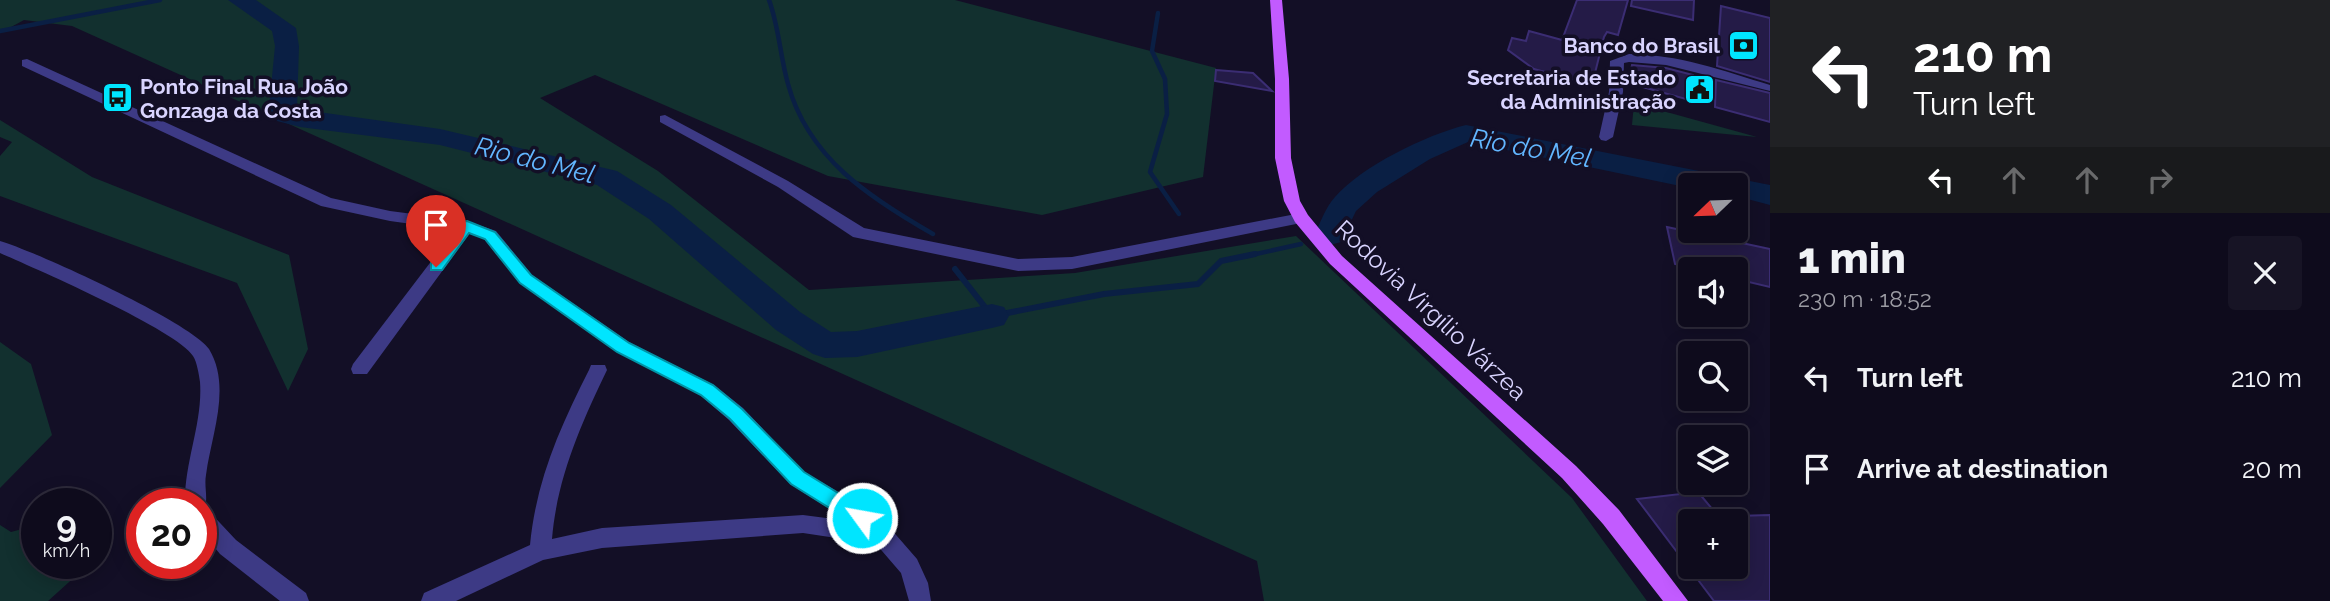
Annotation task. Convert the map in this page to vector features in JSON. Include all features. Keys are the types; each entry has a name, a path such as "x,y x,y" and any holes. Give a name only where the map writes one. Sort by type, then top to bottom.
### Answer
{"main road":[{"name":"Rodovia Virgílio Várzea","path":"1276,0 1284,169 1292,201 1301,218 1336,260 1569,472 1611,517 1677,601"}],"street":[{"path":"1606,137 1616,92 1617,61 1624,57 1648,56 1767,88"},
{"path":"27,64 327,202 390,216 467,226 490,235 517,271 610,339 707,390 736,414 797,478 846,507 882,535 909,566 917,583 920,601"},
{"path":"665,119 783,184 859,233 1018,265 1072,263 1301,218"},
{"path":"360,369 467,226"},
{"path":"0,247 88,286 173,331 201,352 209,381 209,410 195,488"},
{"path":"540,551 542,509 552,472 564,439 598,370"},
{"path":"432,601 540,551 613,536 803,524 882,535"},
{"path":"217,534 228,547 298,601"}],"green space":[{"path":"0,0 955,0 1216,68 1203,177 1042,215 828,176 595,75 540,98 658,171 809,290 1075,273 1296,236 1572,498 1647,601 1264,601 1257,561 72,26 24,20 0,33"},
{"path":"1634,103 1757,137 1632,125"},
{"path":"0,120 92,177 289,255 308,349 288,391 237,283 0,196 0,156 12,142 0,137"},
{"path":"0,342 31,364 52,435 0,488"},
{"path":"0,525 11,532 21,529 21,579 72,579 48,601 0,601"}],"building":[{"path":"1577,0 1628,0 1618,35 1607,32 1604,37 1592,85 1534,69 1508,50 1512,38 1526,41 1529,31 1562,40"},
{"path":"1632,0 1694,0 1693,20 1631,6"},
{"name":"Banco do Brasil","path":"1721,6 1770,18 1770,82 1717,66"},
{"path":"1632,65 1666,68 1693,75 1693,101 1628,83"},
{"path":"1216,70 1253,73 1272,91 1215,81"},
{"path":"1716,80 1770,93 1770,122 1715,107"},
{"path":"1667,227 1678,229 1678,243 1742,243 1770,249 1770,287 1748,282 1748,257 1678,257 1678,265 1675,264"},
{"path":"1678,494 1700,495 1712,509 1678,509 1678,553 1637,499"},
{"path":"1770,515 1770,601 1714,601 1697,579 1748,579 1748,516"}],"waterway":[{"path":"0,31 160,0"},
{"name":"Rio do Mel","path":"240,0 284,28 287,46 282,108 287,115 300,119 440,137 607,178 660,212 788,321 825,345 857,344 992,316"},
{"path":"769,0 788,84 797,110 810,134 844,173 887,206 933,234"},
{"path":"1158,13 1152,51 1165,79 1167,114 1150,172 1179,214"},
{"name":"Rio do Mel","path":"1330,235 1344,205 1366,185 1420,153 1466,133 1678,176"},
{"name":"Rio do Mel","path":"1748,190 1770,195"},
{"path":"1247,256 1301,244"},
{"path":"955,269 992,316 1104,294 1198,284 1221,261 1255,254"}],"place":[{"name":"Banco do Brasil","path":"1743,45"},
{"name":"Secretaria de Estado da Administração","path":"1699,89"},
{"name":"Ponto Final Rua João Gonzaga da Costa","path":"117,98"}],"route":[{"path":"436,267 467,226 490,235 510,263 526,279 623,347 707,390 736,414 797,478 862,518"}]}
